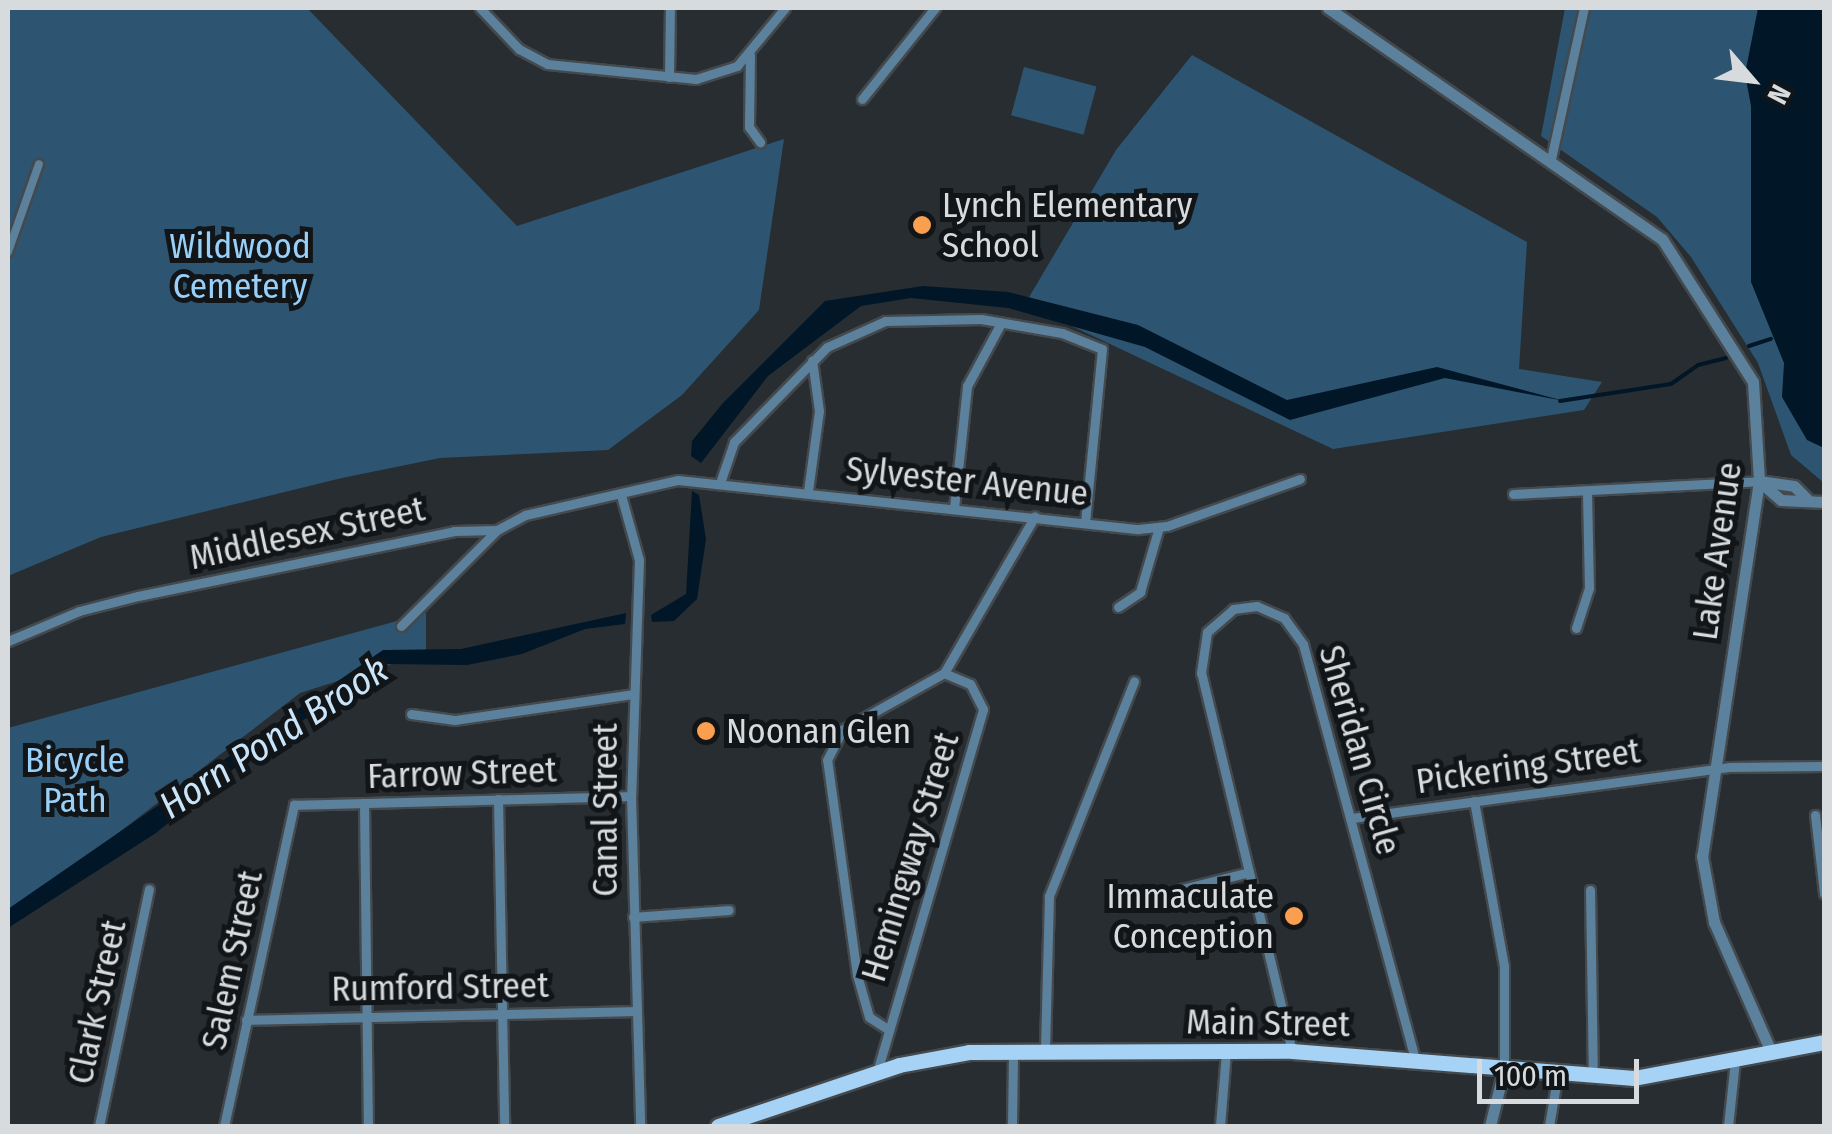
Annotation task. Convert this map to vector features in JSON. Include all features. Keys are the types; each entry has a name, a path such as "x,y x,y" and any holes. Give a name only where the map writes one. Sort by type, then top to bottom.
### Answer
{"main road":[{"name":"Main Street","path":"729,1125 877,1072 1014,1049 1292,1051 1646,1078 1824,1042"}],"street":[{"path":"480,8 489,22 546,64 669,76 720,74 750,55 785,8"},
{"path":"669,76 670,8"},
{"path":"862,99 934,8"},
{"name":"Lake Avenue","path":"1328,8 1662,239 1721,327 1756,396 1760,481 1702,846 1706,894 1771,1052"},
{"path":"1551,159 1584,8"},
{"path":"750,55 749,127 760,142"},
{"path":"8,252 39,164"},
{"path":"721,480 734,442 812,360 886,321 941,316 1001,322 1080,338 1102,349 1085,522"},
{"path":"954,508 967,386 1001,322"},
{"path":"808,491 819,411 812,360"},
{"name":"Sylvester Avenue","path":"622,496 678,480 721,480 954,508 1160,527 1300,479"},
{"path":"1513,494 1760,481 1794,486 1808,500 1824,502"},
{"path":"1576,628 1589,588 1587,492"},
{"name":"Middlesex Street","path":"8,641 79,611 267,566 454,531 497,530 525,515 622,496"},
{"name":"Canal Street","path":"622,496 638,560 631,796 640,1126"},
{"path":"944,673 1036,516"},
{"path":"1118,607 1140,592 1160,527"},
{"path":"401,626 497,530"},
{"name":"Sheridan Circle","path":"1292,1051 1200,673 1201,646 1221,616 1256,606 1294,628 1352,818 1415,1058"},
{"name":"Hemingway Street","path":"877,1072 886,1028 983,709 970,684 944,673 842,730 827,760 857,976 869,1016 886,1028"},
{"path":"1045,1049 1049,896 1134,681"},
{"path":"412,714 455,720 633,694"},
{"name":"Pickering Street","path":"1352,818 1712,770 1824,766"},
{"name":"Farrow Street","path":"294,804 631,796"},
{"path":"498,800 504,1126"},
{"path":"1474,801 1504,966 1504,1069 1490,1126"},
{"path":"364,803 368,1126"},
{"name":"Salem Street","path":"224,1126 294,804"},
{"path":"1815,815 1824,893"},
{"path":"1114,906 1248,872"},
{"name":"Clark Street","path":"99,1126 148,890"},
{"path":"1590,890 1593,1076"},
{"path":"632,916 728,910"},
{"name":"Rumford Street","path":"246,1020 634,1011"},
{"path":"1012,1126 1014,1049"},
{"path":"1220,1126 1226,1051"},
{"path":"1728,1126 1736,1060"},
{"path":"1549,1126 1558,1073"}],"green space":[{"name":"Wildwood Cemetery","path":"8,8 307,8 517,226 784,139 759,310 682,395 608,450 440,458 342,478 101,537 8,576"},
{"path":"1565,8 1824,8 1824,483 1791,455 1758,363 1691,257 1657,217 1541,136"},
{"path":"1192,55 1527,242 1519,369 1602,382 1584,410 1333,449 1025,304 1116,150"},
{"path":"1024,67 1096,86 1084,135 1011,115"},
{"name":"Bicycle Path","path":"426,613 426,653 300,693 8,918 8,728"}],"water":[{"path":"1758,8 1824,8 1824,448 1807,440 1782,397 1784,363 1751,282 1751,106 1745,74"},
{"path":"923,286 1008,292 1138,325 1287,400 1437,367 1564,401 1445,378 1290,420 1145,347 1008,308 911,298 861,306 768,376 701,463 691,456 692,441 723,403 825,301"},
{"path":"692,491 699,495 706,539 697,599 674,621 652,622 651,615 686,594"},
{"name":"Horn Pond Brook","path":"626,613 625,624 585,629 522,654 467,665 388,664 248,757 156,833 8,928 8,909 383,650 461,649"}],"waterway":[{"name":"Horn Pond Brook","path":"1749,346 1771,339"},
{"name":"Horn Pond Brook","path":"1560,401 1671,384 1698,365 1726,358"}],"place":[{"name":"Lynch Elementary School","path":"922,225"},
{"name":"Noonan Glen","path":"706,731"},
{"name":"Immaculate Conception","path":"1294,916"}]}
